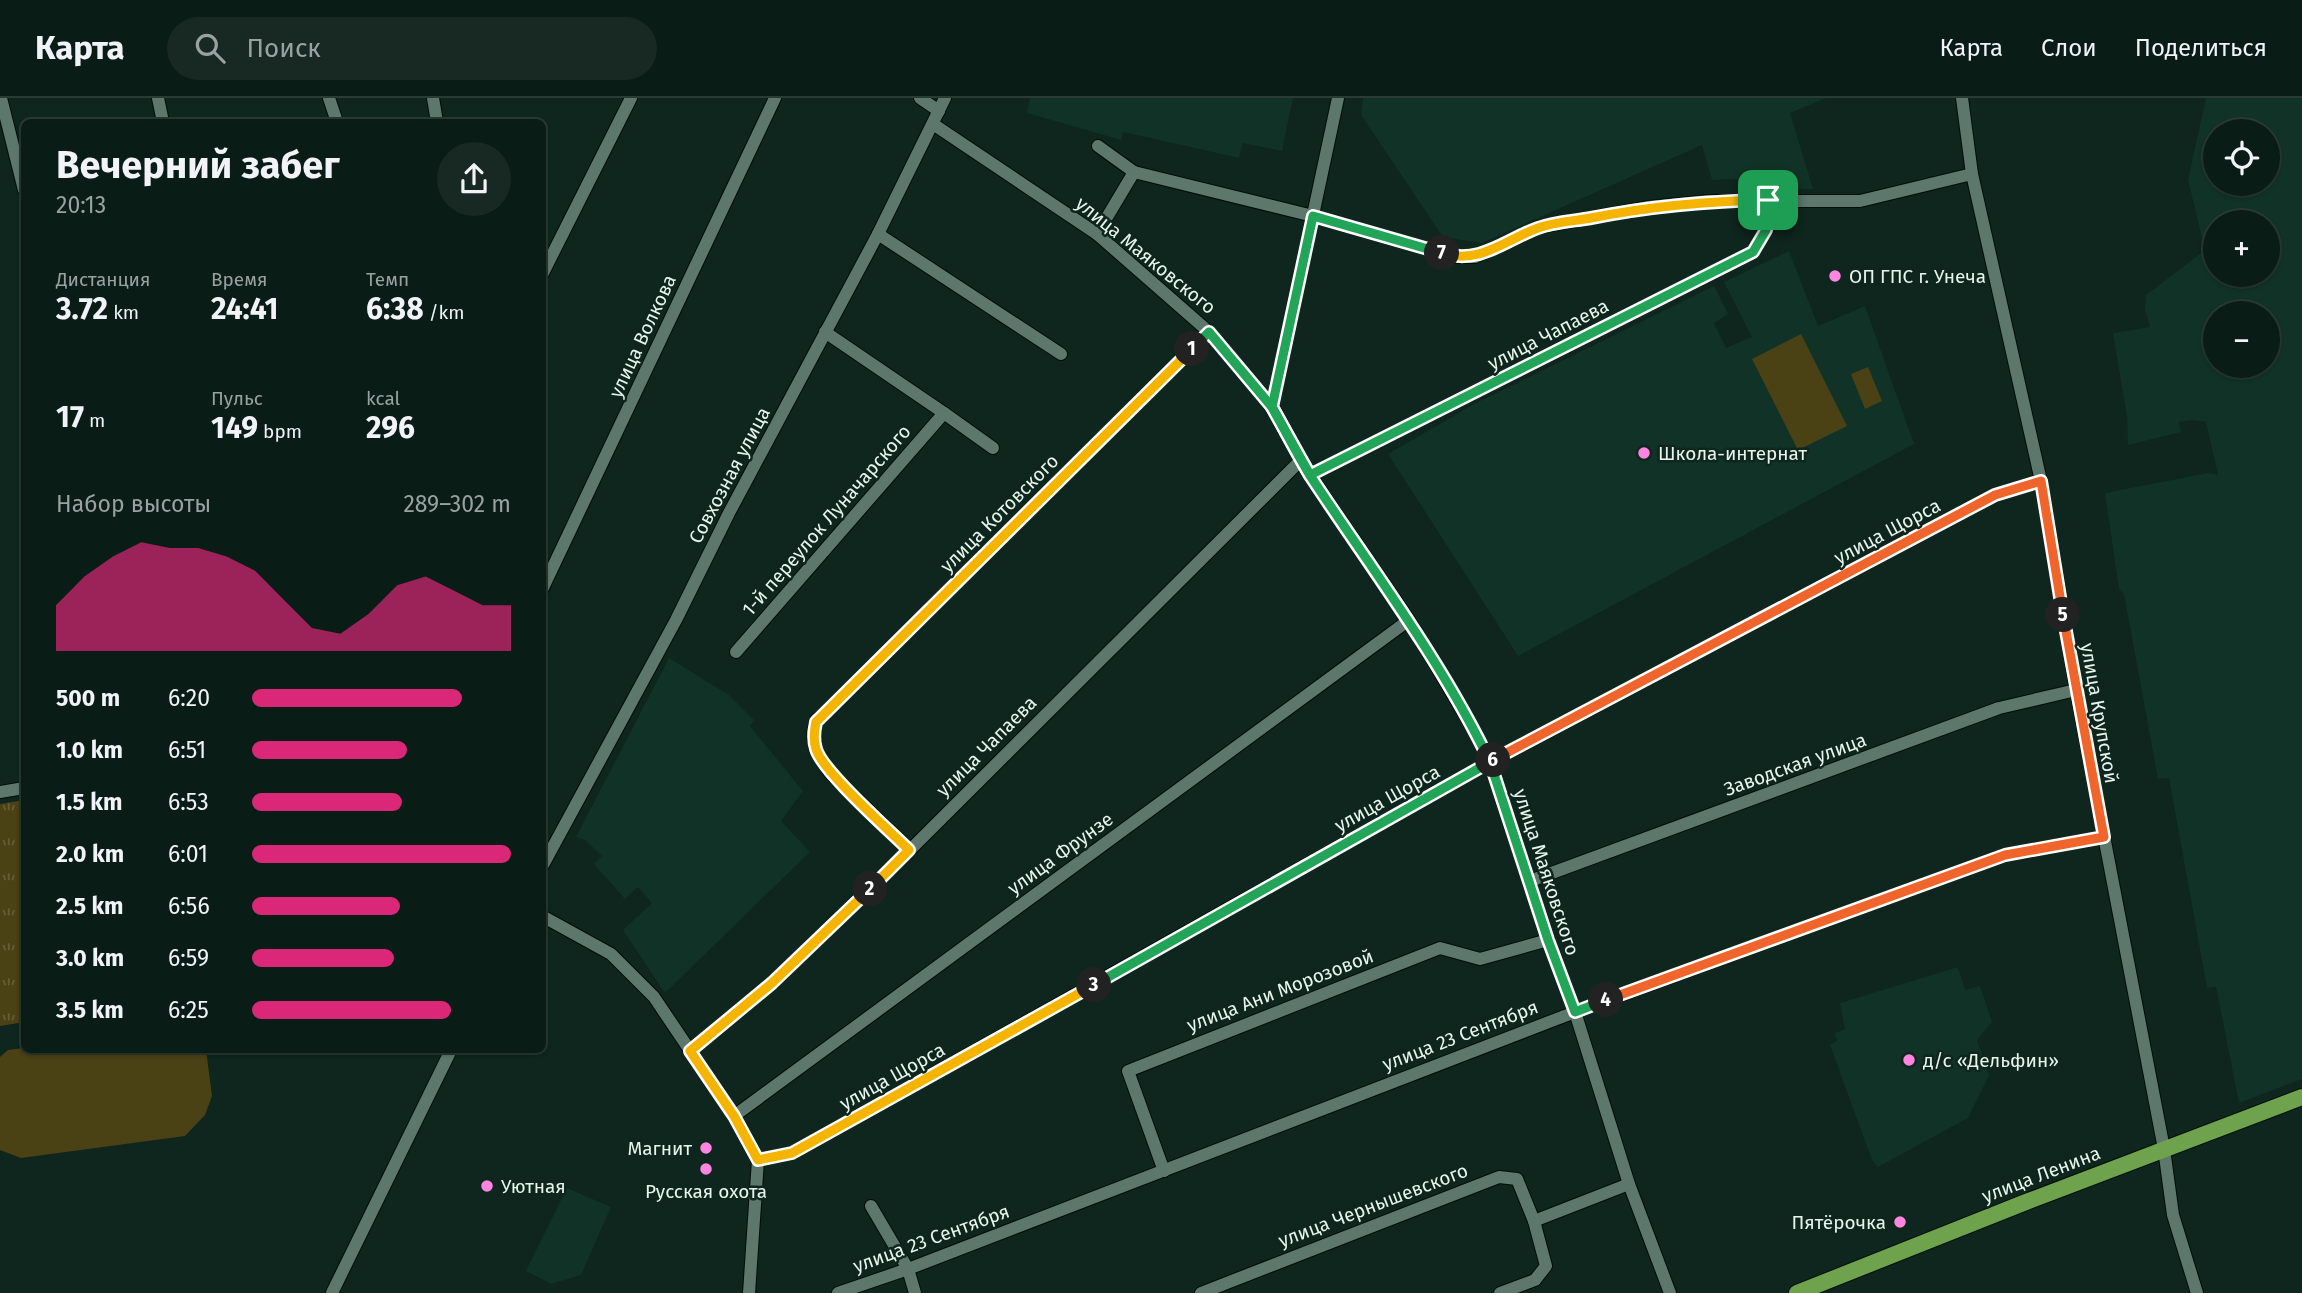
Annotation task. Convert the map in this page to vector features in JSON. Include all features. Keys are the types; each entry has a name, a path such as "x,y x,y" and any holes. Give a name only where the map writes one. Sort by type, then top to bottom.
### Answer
{"main road":[{"name":"улица Ленина","path":"1797,1293 2302,1097"}],"street":[{"path":"1,98 21,178"},
{"path":"159,98 162,119"},
{"path":"329,98 336,119"},
{"path":"433,98 437,119"},
{"path":"546,267 631,98"},
{"name":"улица Волкова","path":"546,582 775,98"},
{"path":"920,98 939,111"},
{"name":"Совхозная улица","path":"546,860 676,620 729,513 878,234 945,98"},
{"path":"1272,407 1338,98"},
{"name":"улица Крупской","path":"1962,98 1972,174 2041,481 2076,690 2164,1149 2173,1215 2197,1293"},
{"name":"улица Маяковского","path":"933,124 1097,234 1209,332 1272,407 1310,475 1409,620 1490,762 1548,940 1575,1012 1629,1184 1670,1293"},
{"path":"1098,146 1134,172 1313,216 1455,257 1475,257 1540,228 1649,207 1708,201 1860,201 1972,174"},
{"path":"1097,234 1134,172"},
{"name":"улица Чапаева","path":"1310,475 1753,252 1766,230 1768,200"},
{"path":"878,234 1061,354"},
{"path":"825,332 993,448"},
{"name":"улица Котовского","path":"909,850 830,773 816,751 813,733 817,721 1209,332"},
{"name":"1-й переулок Луначарского","path":"736,652 943,412"},
{"name":"улица Чапаева","path":"690,1051 772,983 1301,460"},
{"name":"улица Щорса","path":"758,1160 792,1153 1490,762 1995,495 2041,481"},
{"name":"улица Фрунзе","path":"734,1116 1409,620"},
{"name":"Заводская улица","path":"1530,881 1999,709 2076,690"},
{"path":"0,792 21,788"},
{"name":"улица 23 Сентября","path":"838,1293 908,1269 1575,1012 2005,855 2104,837"},
{"path":"546,918 611,954 654,997 734,1116 758,1160 749,1293"},
{"name":"улица Ани Морозовой","path":"1164,1171 1128,1070 1440,948 1480,959 1548,940"},
{"path":"332,1293 450,1053"},
{"name":"улица Чернышевского","path":"1202,1293 1499,1177 1517,1179 1534,1221"},
{"path":"1500,1293 1535,1280 1546,1266 1534,1221 1629,1184"},
{"path":"871,1206 908,1269 915,1293"}],"shaded area":[{"path":"1030,98 1293,98 1282,151 1243,143 1239,158 1123,132 1121,140 1027,113"},
{"path":"1363,98 1826,98 1790,113 1813,189 1765,189 1759,178 1712,180 1702,145 1482,243 1443,237 1361,115"},
{"path":"2206,98 2302,98 2302,1079 2239,1103 2216,987 2207,988 2169,778 2158,779 2124,594 2119,589 2105,493 2208,473 2218,475 2206,422 2179,422 2181,432 2128,445 2127,416 2113,333 2150,327 2145,309 2146,295 2203,252 2203,287 2280,287 2280,210 2203,210 2203,242 2188,180"},
{"name":"Школа-интернат","path":"1789,251 1818,326 1865,306 1914,444 1518,656 1388,454 1476,403 1714,286 1728,314 1714,323 1726,348 1752,337 1724,282"},
{"path":"669,658 729,695 754,720 750,726 803,791 781,821 810,852 665,993 623,930 652,903 638,887 625,899 594,864 602,856 585,840 576,837"},
{"name":"д/с «Дельфин»","path":"1958,967 1965,990 1980,986 1992,1022 1977,1040 1989,1075 1968,1118 1878,1167 1872,1160 1830,1045 1837,1041 1835,1033 1845,1029 1840,1003"},
{"path":"567,1188 611,1207 581,1275 551,1284 526,1271"}],"green space":[{"path":"1801,334 1847,426 1798,450 1752,359"},
{"path":"1868,367 1882,401 1865,409 1851,374"},
{"path":"21,800 21,1022 0,1026 0,804"},
{"path":"21,1048 21,1053 206,1053 212,1096 205,1115 185,1136 21,1158 0,1150 0,1057 8,1050"}],"place":[{"name":"ОП ГПС г. Унеча","path":"1835,276"},
{"name":"Школа-интернат","path":"1644,453"},
{"name":"д/с «Дельфин»","path":"1909,1060"},
{"name":"Магнит","path":"706,1148"},
{"name":"Русская охота","path":"706,1169"},
{"name":"Уютная","path":"487,1186"},
{"name":"Пятёрочка","path":"1900,1222"}],"route":[{"path":"1768,200 1708,201 1649,207 1540,228 1475,257 1455,257 1313,216 1272,407 1301,460 1310,475 1409,620 1490,762 1995,495 2041,481 2104,837 2005,855 1575,1012 1548,940 1490,762 879,1106 792,1153 758,1160 734,1116 690,1051 772,983 909,850 830,773 816,751 813,733 816,722 1209,332 1272,407 1310,475 1753,252 1766,230 1768,200"}]}
